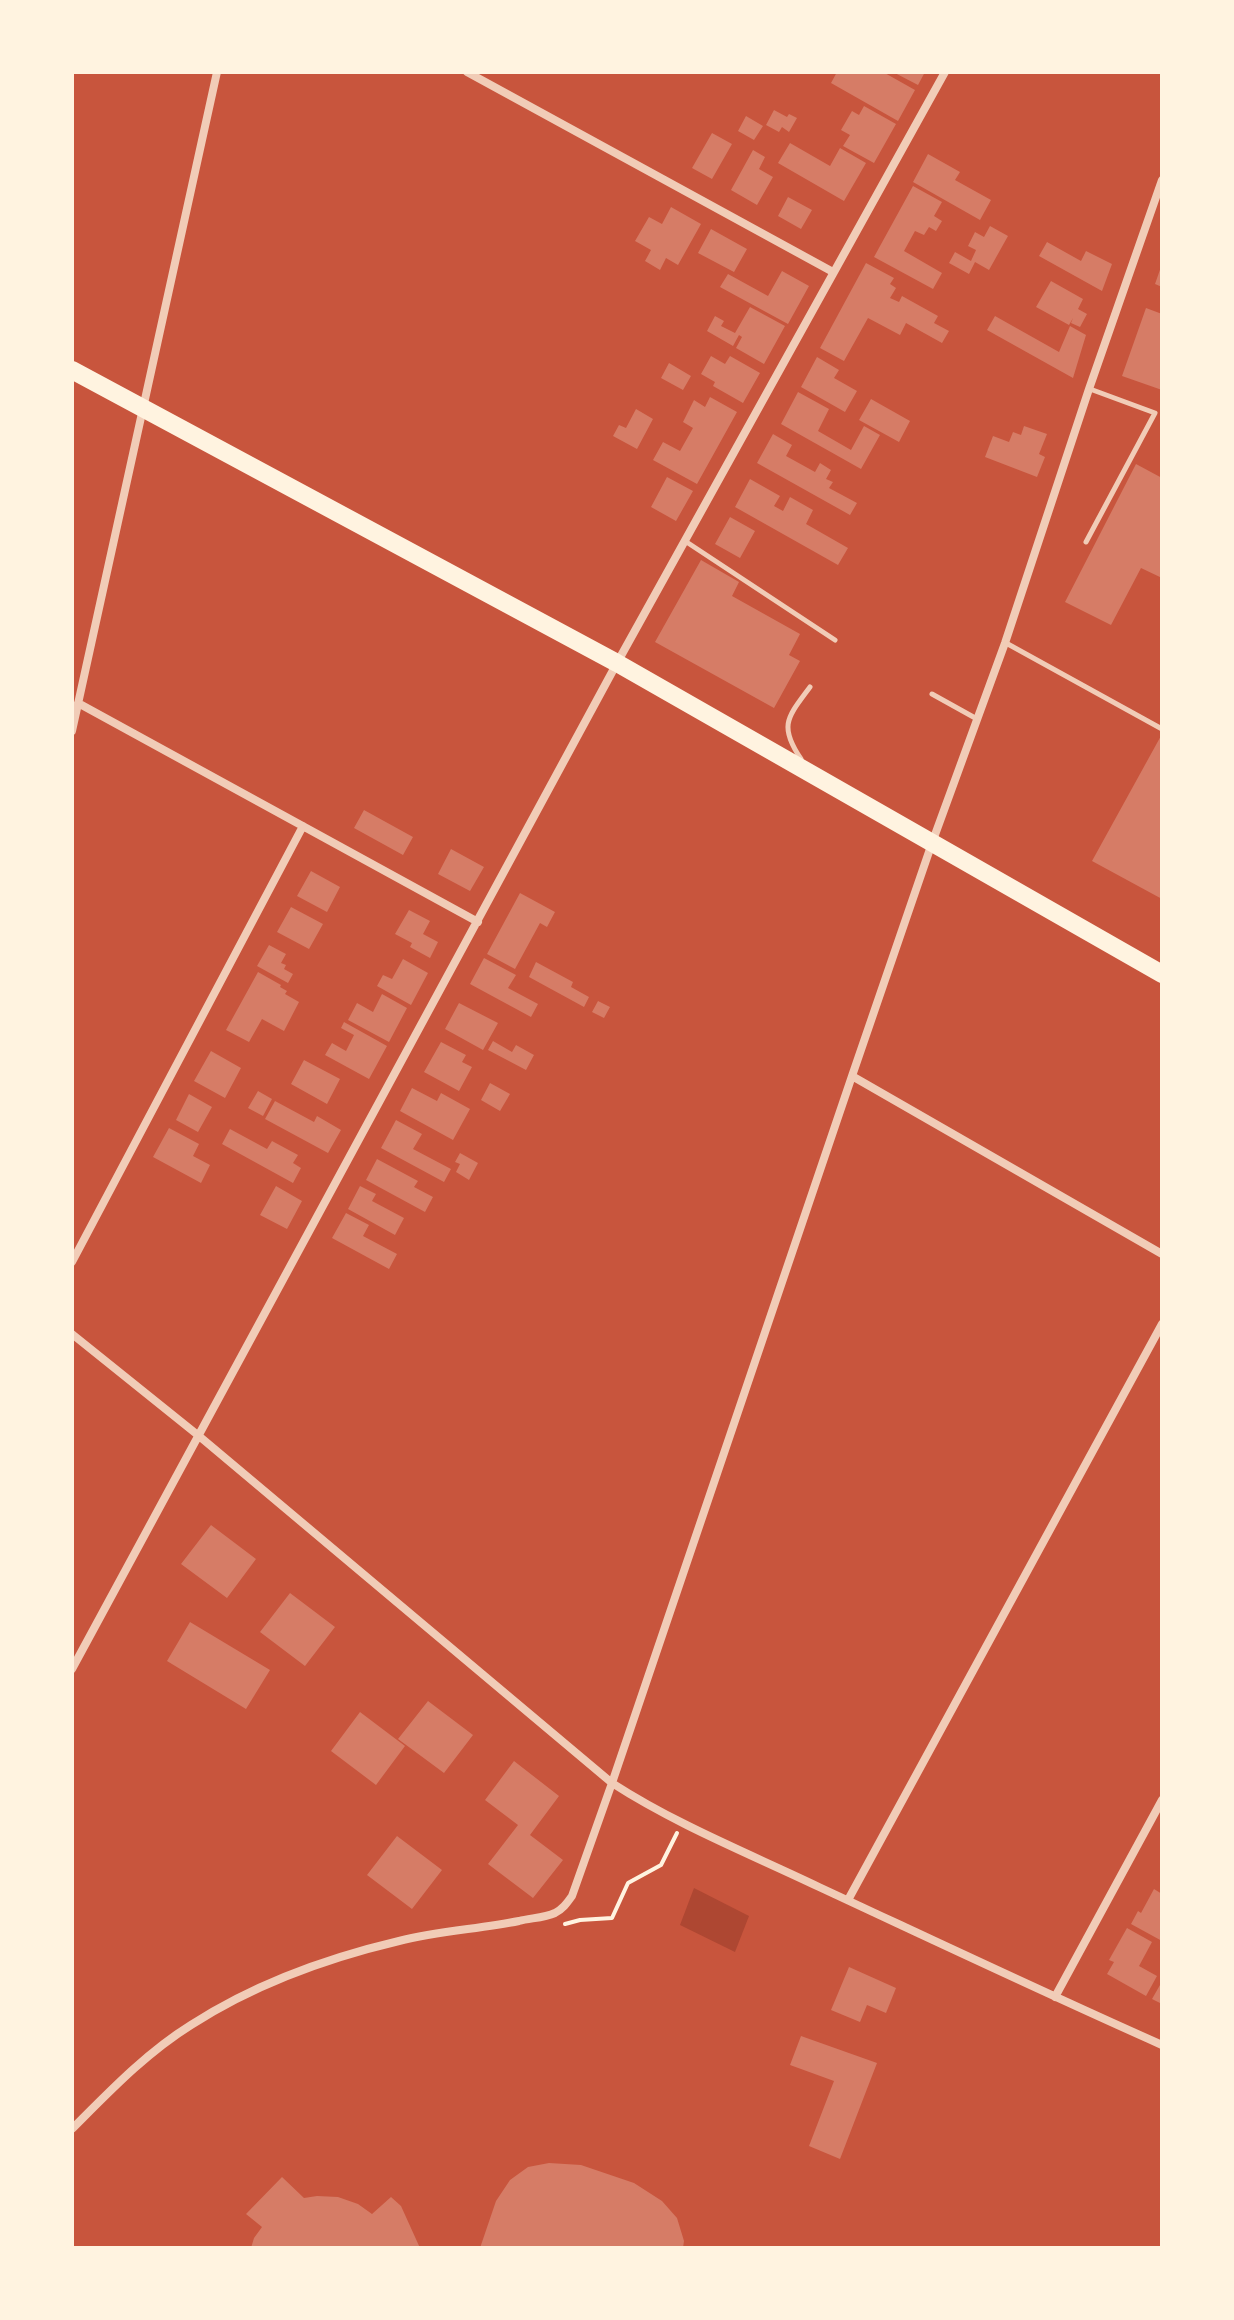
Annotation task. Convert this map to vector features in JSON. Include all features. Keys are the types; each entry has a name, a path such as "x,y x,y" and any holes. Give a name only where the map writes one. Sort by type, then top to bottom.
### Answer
{"main road":[{"path":"72,370 617,663 1162,974"}],"street":[{"path":"72,731 217,72"},
{"path":"467,72 833,272"},
{"path":"72,1669 617,663 945,72"},
{"path":"72,2129 119,2081 179,2033 226,2004 340,1957 451,1930 498,1925 552,1914 564,1907 572,1896 932,843 1005,643 1089,389 1160,195 1162,180"},
{"path":"78,703 478,922"},
{"path":"72,1262 303,826"},
{"path":"852,1076 1162,1254"},
{"path":"848,1900 1162,1324"},
{"path":"72,1334 199,1436 612,1783 682,1822 1162,2045"},
{"path":"1055,1997 1162,1800"}],"lane":[{"path":"1089,389 1162,416"},
{"path":"1086,542 1155,413"},
{"path":"685,541 835,640"},
{"path":"1005,643 1162,729"},
{"path":"810,687 792,712 786,729 792,745 814,775"},
{"path":"932,694 977,719"}],"path":[{"path":"554,1927 580,1920 612,1918 628,1883 661,1865 682,1822"}],"shaded area":[{"path":"694,1888 749,1916 735,1952 680,1925"}],"building":[{"path":"837,72 883,72 915,90 898,121 831,83"},
{"path":"893,72 925,72 918,85"},
{"path":"864,106 896,124 874,163 843,146 850,135 841,130 852,111 859,115"},
{"path":"774,110 797,118 789,132 782,127 779,132 766,125"},
{"path":"746,116 763,126 754,140 738,131"},
{"path":"712,133 732,144 712,179 692,168"},
{"path":"790,143 830,166 840,148 866,163 844,201 778,163"},
{"path":"753,150 765,157 759,169 773,177 757,205 731,190"},
{"path":"928,154 960,172 955,180 991,200 980,220 913,182"},
{"path":"913,186 942,202 934,216 942,221 936,231 929,227 924,235 915,231 904,251 942,273 933,289 874,257"},
{"path":"788,197 812,210 801,229 778,216"},
{"path":"671,207 701,224 678,265 666,258 660,270 645,261 651,250 635,241 649,217 662,224"},
{"path":"990,226 1008,236 989,270 975,262 969,274 949,263 955,252 971,261 976,250 968,246 975,232 984,237"},
{"path":"711,229 747,249 734,272 698,253"},
{"path":"1047,242 1081,261 1086,251 1112,264 1102,291 1039,256"},
{"path":"866,263 894,278 890,284 896,288 890,298 899,302 902,296 938,316 934,323 949,331 942,343 906,323 900,335 868,318 844,361 820,348"},
{"path":"1162,264 1162,287 1155,284"},
{"path":"782,271 809,286 788,324 720,287 728,274 768,296"},
{"path":"1051,281 1083,299 1078,309 1087,314 1080,327 1071,323 1073,318 1069,325 1036,307"},
{"path":"750,307 785,326 764,364 736,348 742,337 739,335 733,346 707,331 715,316 724,321 721,326 735,333"},
{"path":"1146,308 1162,314 1162,390 1122,376"},
{"path":"995,316 1059,352 1070,326 1086,335 1073,378 987,330"},
{"path":"711,356 725,364 730,356 760,373 743,403 713,386 715,382 701,374"},
{"path":"817,357 839,370 834,378 857,391 845,412 801,387"},
{"path":"669,363 691,376 683,390 661,378"},
{"path":"798,392 829,409 818,431 851,450 864,426 880,435 861,469 781,424"},
{"path":"710,397 737,412 697,484 653,460 663,442 680,451 693,428 683,422 694,400 705,407"},
{"path":"871,399 910,421 899,442 859,420"},
{"path":"636,409 653,419 637,449 613,436 619,425 626,428"},
{"path":"1024,426 1047,434 1039,454 1045,457 1037,477 985,457 993,436 1009,442 1013,432 1021,435"},
{"path":"773,434 792,445 786,456 815,472 820,463 831,470 826,479 833,482 829,488 857,503 850,515 757,463"},
{"path":"1136,464 1162,478 1162,578 1141,568 1111,625 1065,602"},
{"path":"667,477 693,491 676,521 651,507"},
{"path":"750,479 780,496 774,506 783,511 790,497 813,510 806,524 848,548 838,565 735,507"},
{"path":"730,517 755,531 740,558 715,544"},
{"path":"701,560 739,582 732,596 800,634 789,655 800,661 774,708 655,642"},
{"path":"1162,734 1162,899 1092,861"},
{"path":"364,810 413,837 403,855 354,828"},
{"path":"451,849 484,867 470,891 438,874"},
{"path":"311,871 340,887 327,912 297,896"},
{"path":"520,893 555,912 547,927 540,923 515,969 487,954"},
{"path":"291,907 323,924 309,949 277,932"},
{"path":"409,910 430,921 423,934 438,942 430,958 395,934"},
{"path":"269,945 286,954 281,963 293,974 288,983 257,966"},
{"path":"484,958 516,975 508,988 538,1004 531,1017 470,984"},
{"path":"403,959 428,973 411,1005 377,986 383,975 392,979"},
{"path":"536,962 573,982 571,987 589,997 584,1007 529,977"},
{"path":"258,972 281,985 287,991 285,994 299,1002 284,1031 262,1019 249,1042 226,1030"},
{"path":"382,994 407,1008 389,1042 348,1020 357,1003 373,1012"},
{"path":"598,1001 610,1007 604,1018 592,1012"},
{"path":"459,1003 498,1023 483,1050 445,1029"},
{"path":"344,1022 387,1046 369,1079 325,1055 332,1043 346,1051 354,1035 341,1028"},
{"path":"493,1041 512,1052 516,1045 534,1055 526,1070 488,1050"},
{"path":"441,1042 466,1055 462,1062 472,1067 459,1091 424,1072"},
{"path":"211,1051 241,1068 225,1098 194,1081"},
{"path":"304,1060 340,1079 327,1104 291,1084"},
{"path":"490,1083 510,1094 500,1111 481,1100"},
{"path":"412,1088 437,1101 441,1093 470,1109 453,1140 400,1111"},
{"path":"258,1091 272,1099 263,1116 248,1108"},
{"path":"189,1094 212,1107 198,1132 176,1120"},
{"path":"275,1101 314,1122 317,1116 341,1130 328,1153 265,1119"},
{"path":"396,1120 422,1134 413,1149 451,1169 444,1182 381,1148"},
{"path":"169,1128 199,1144 193,1156 210,1165 201,1183 153,1157"},
{"path":"230,1129 267,1149 272,1141 298,1155 293,1163 301,1168 293,1183 222,1144"},
{"path":"460,1153 478,1163 469,1180 456,1172 460,1164 455,1162"},
{"path":"377,1159 418,1181 414,1187 433,1197 425,1212 366,1180"},
{"path":"276,1186 302,1201 287,1229 260,1215"},
{"path":"360,1186 376,1194 372,1201 404,1218 395,1235 348,1209"},
{"path":"346,1213 369,1225 363,1236 397,1254 389,1269 332,1238"},
{"path":"211,1525 256,1559 227,1598 181,1564"},
{"path":"290,1593 335,1627 305,1666 260,1632"},
{"path":"190,1622 270,1670 246,1709 167,1661"},
{"path":"428,1701 473,1735 444,1773 398,1739"},
{"path":"360,1712 405,1746 376,1785 331,1751"},
{"path":"514,1761 559,1796 530,1835 563,1860 533,1898 488,1864 518,1825 485,1800"},
{"path":"397,1836 442,1870 412,1909 367,1875"},
{"path":"1154,1889 1162,1894 1162,1941 1131,1924"},
{"path":"1127,1928 1152,1942 1139,1966 1157,1976 1146,1996 1107,1974 1114,1962 1109,1960"},
{"path":"849,1967 896,1988 886,2013 867,2005 860,2022 831,2010"},
{"path":"1162,1986 1162,2004 1152,1999"},
{"path":"801,2036 877,2063 840,2159 809,2146 834,2081 790,2065"},
{"path":"549,2163 581,2165 634,2183 662,2201 677,2218 683,2248 480,2248 496,2201 510,2180 528,2167"},
{"path":"282,2177 304,2198 338,2197 358,2204 372,2214 391,2197 401,2206 420,2248 251,2248 262,2227 246,2214"}]}
